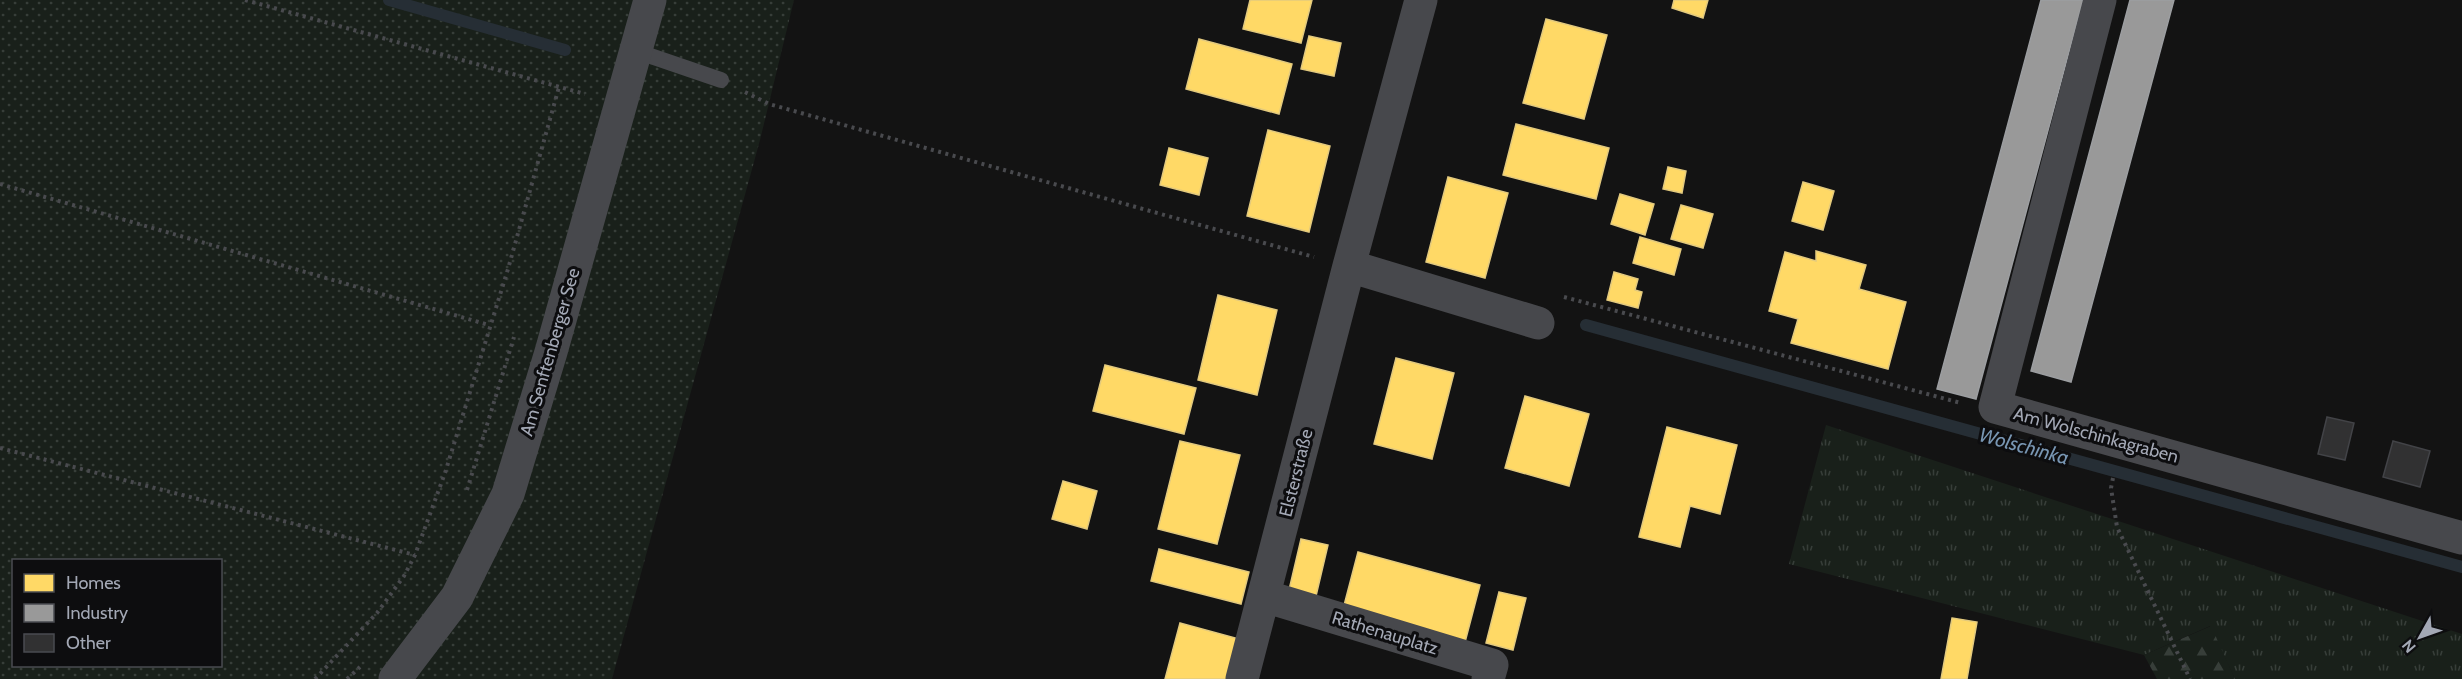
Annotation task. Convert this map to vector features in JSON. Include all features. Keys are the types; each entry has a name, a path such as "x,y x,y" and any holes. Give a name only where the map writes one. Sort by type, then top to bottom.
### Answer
{"street":[{"name":"Am Senftenberger See","path":"395,679 457,597 508,494 650,0"},
{"name":"Elsterstraße","path":"1242,679 1349,266 1421,0"},
{"name":"Am Wolschinkagraben","path":"2100,0 1995,407 2462,538"},
{"path":"1349,266 1538,323"},
{"name":"Rathenauplatz","path":"1264,596 1492,665 1488,679"}],"lane":[{"path":"636,51 721,80"}],"path":[{"path":"245,0 585,94"},
{"path":"721,80 769,104 1349,266"},
{"path":"582,105 588,84"},
{"path":"315,679 377,613 404,576 415,555 445,473 508,269 560,87"},
{"path":"0,184 489,325"},
{"path":"1538,323 1565,296 1982,409 1995,407"},
{"path":"465,495 516,331"},
{"path":"0,448 415,555"},
{"path":"2111,488 2117,527 2190,679"},
{"path":"347,679 362,664"}],"green space":[{"path":"0,0 794,0 760,140 612,679 0,679"},
{"path":"1826,425 2462,634 2462,679 2235,679 2210,626 2144,655 1789,564"},
{"path":"2211,626 2235,679 2157,679 2144,655"}],"building: Homes":[{"path":"1250,0 1312,0 1301,43 1243,29"},
{"path":"1674,0 1708,0 1703,18 1672,8"},
{"path":"1546,19 1607,35 1584,119 1523,103"},
{"path":"1309,36 1341,43 1334,76 1301,69"},
{"path":"1199,39 1292,64 1279,114 1186,89"},
{"path":"1516,124 1609,148 1596,199 1503,175"},
{"path":"1268,130 1330,146 1309,232 1247,216"},
{"path":"1169,148 1208,158 1199,195 1160,185"},
{"path":"1668,167 1686,171 1682,193 1663,189"},
{"path":"1448,177 1508,193 1485,278 1426,262"},
{"path":"1803,182 1834,191 1823,230 1792,221"},
{"path":"1620,194 1654,204 1645,235 1611,224"},
{"path":"1681,205 1713,214 1703,248 1671,239"},
{"path":"1640,237 1681,249 1674,275 1633,263"},
{"path":"1816,251 1866,265 1859,289 1906,302 1888,369 1791,343 1798,319 1769,311 1785,252 1816,261"},
{"path":"1614,272 1638,279 1635,290 1642,292 1638,308 1607,300"},
{"path":"1218,295 1277,310 1257,395 1198,380"},
{"path":"1396,358 1454,373 1432,459 1374,444"},
{"path":"1105,365 1196,388 1184,434 1093,411"},
{"path":"1525,396 1589,414 1569,486 1505,468"},
{"path":"1667,427 1737,445 1720,514 1690,506 1680,547 1639,537"},
{"path":"1180,441 1240,455 1217,544 1158,529"},
{"path":"1063,481 1097,491 1087,529 1052,519"},
{"path":"1301,539 1328,545 1316,596 1289,590"},
{"path":"1159,549 1249,572 1241,604 1151,581"},
{"path":"1358,552 1480,585 1464,646 1342,613"},
{"path":"1499,592 1526,598 1513,650 1486,643"},
{"path":"1952,618 1977,622 1967,679 1941,679"},
{"path":"1180,623 1239,639 1229,679 1165,679"}],"building: Industry":[{"path":"2041,0 2083,0 1976,399 1937,389"},
{"path":"2130,0 2174,0 2071,382 2031,371"}],"building: Other":[{"path":"2327,417 2354,423 2345,460 2318,454"},
{"path":"2393,441 2430,451 2420,487 2383,477"}],"waterway":[{"path":"389,0 565,50"},
{"name":"Wolschinka","path":"1586,325 2462,567"}]}
